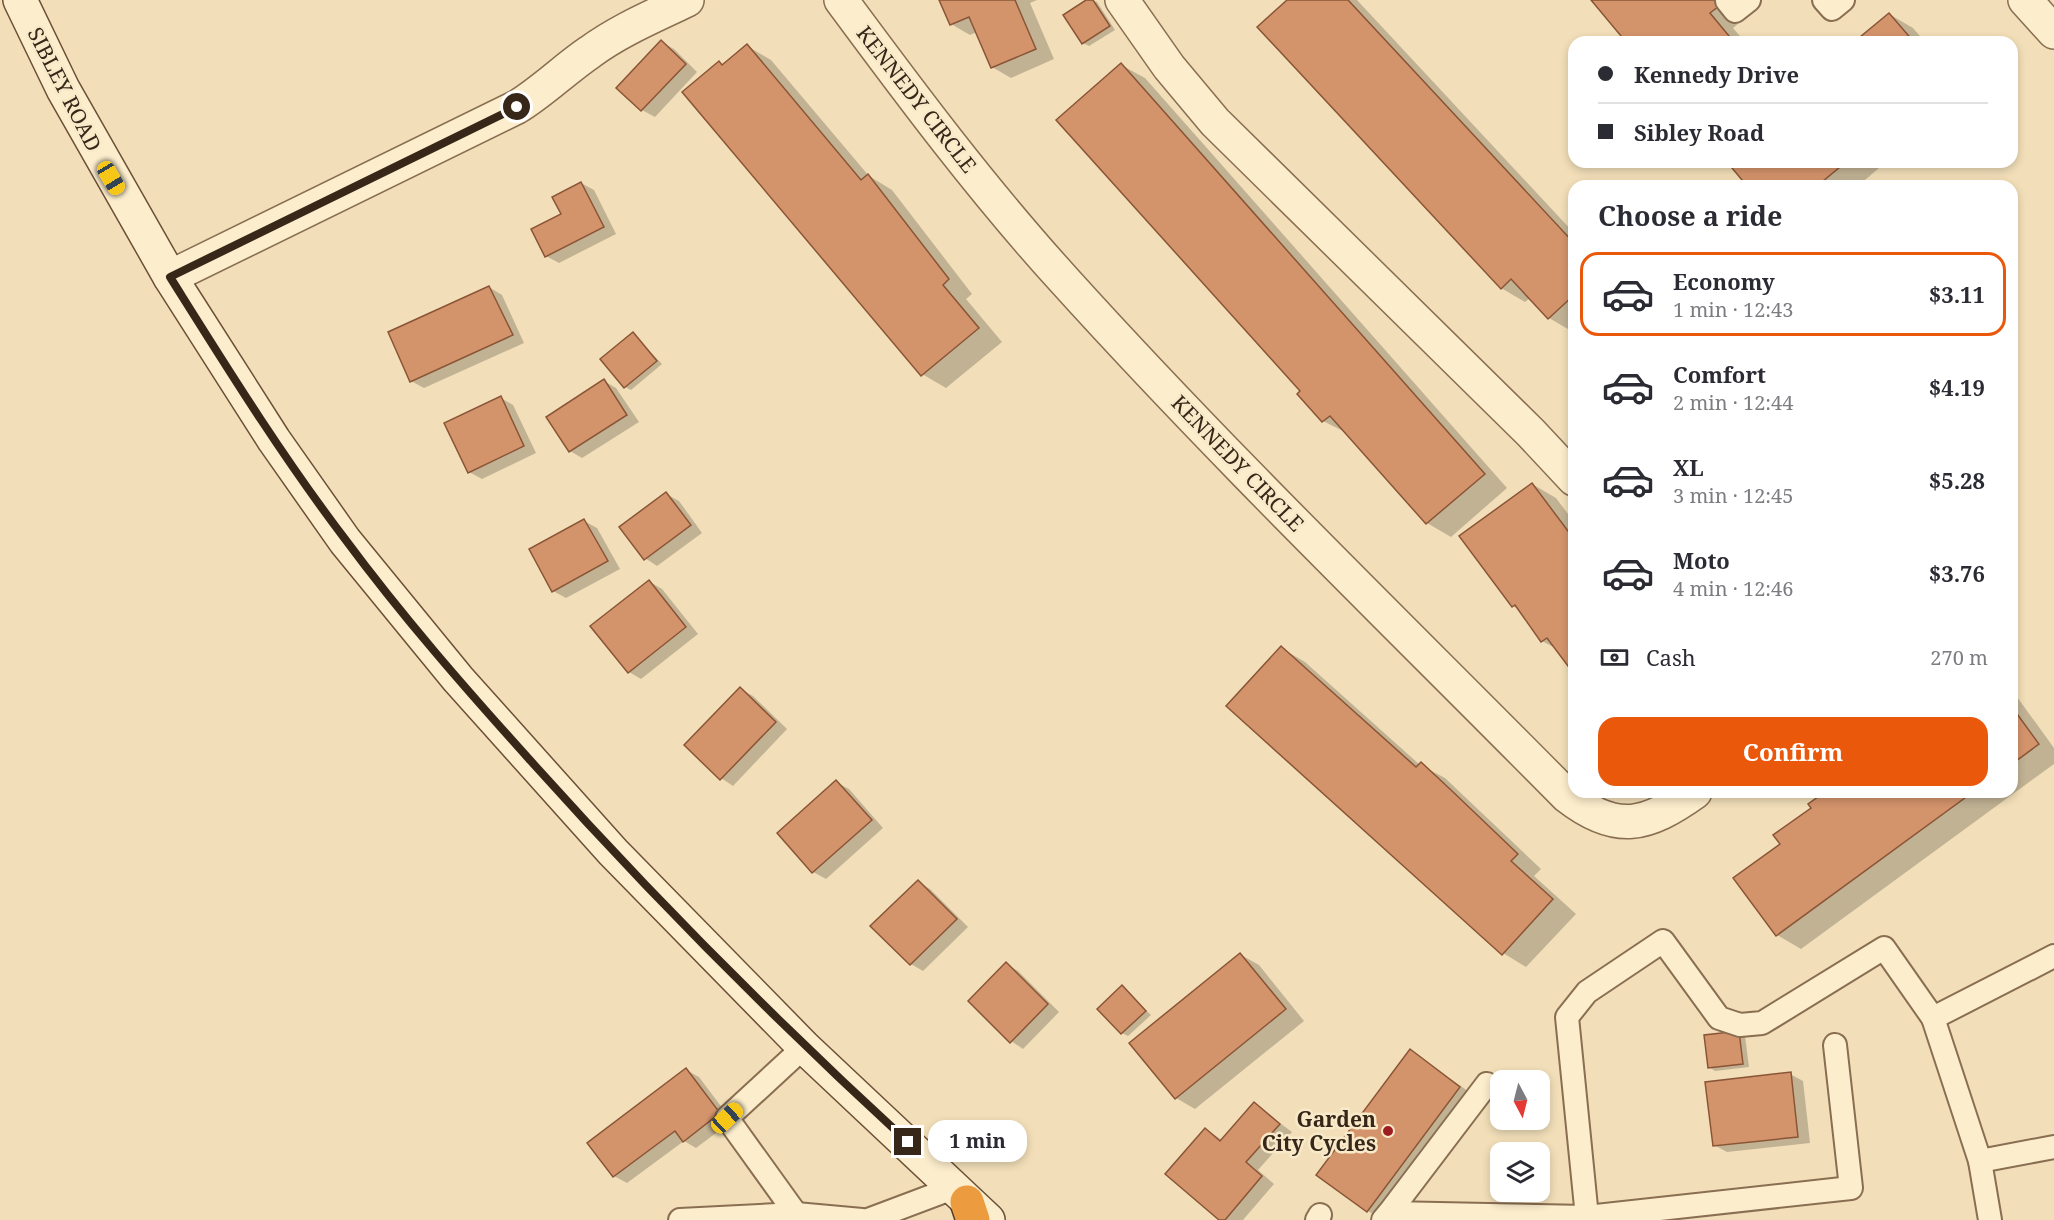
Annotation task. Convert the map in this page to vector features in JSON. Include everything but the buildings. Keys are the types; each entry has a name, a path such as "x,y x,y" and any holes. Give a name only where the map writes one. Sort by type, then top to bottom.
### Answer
{"street":[{"name":"SIBLEY ROAD","path":"21,0 63,89 170,277 274,440 332,522 458,679 613,852 804,1047 970,1207"},
{"path":"170,277 517,107 542,91 588,52 625,29 687,0"},
{"name":"KENNEDY CIRCLE","path":"841,0 934,126 1062,278 1197,423 1568,797"},
{"path":"1122,0 1169,66 1215,122 1531,433 1568,473"},
{"path":"2025,0 2054,32"},
{"name":"KENNEDY CIRCLE","path":"1570,798 1586,810 1604,818 1640,821 1667,812 1687,798"}],"lane":[{"path":"1727,1 1736,11 1749,0"},
{"path":"1824,0 1832,9 1843,0"},
{"path":"1587,1216 1567,1017 1587,992 1663,941 1719,1018 1740,1025 1762,1023 1884,948 1933,1018 1980,1161 1990,1220"},
{"path":"1933,1018 2054,956"},
{"path":"1386,1216 1587,1216 1851,1188 1834,1045"},
{"path":"796,1214 727,1118 804,1047"},
{"path":"1386,1216 1487,1084"},
{"path":"1980,1161 2054,1147"},
{"path":"868,1220 970,1207"},
{"path":"680,1220 796,1214 862,1220"}],"place":[{"name":"Garden City Cycles","path":"1388,1131"}],"route":[{"path":"517,107 170,277 274,440 333,524 458,679 613,852 804,1047 908,1142"}]}
